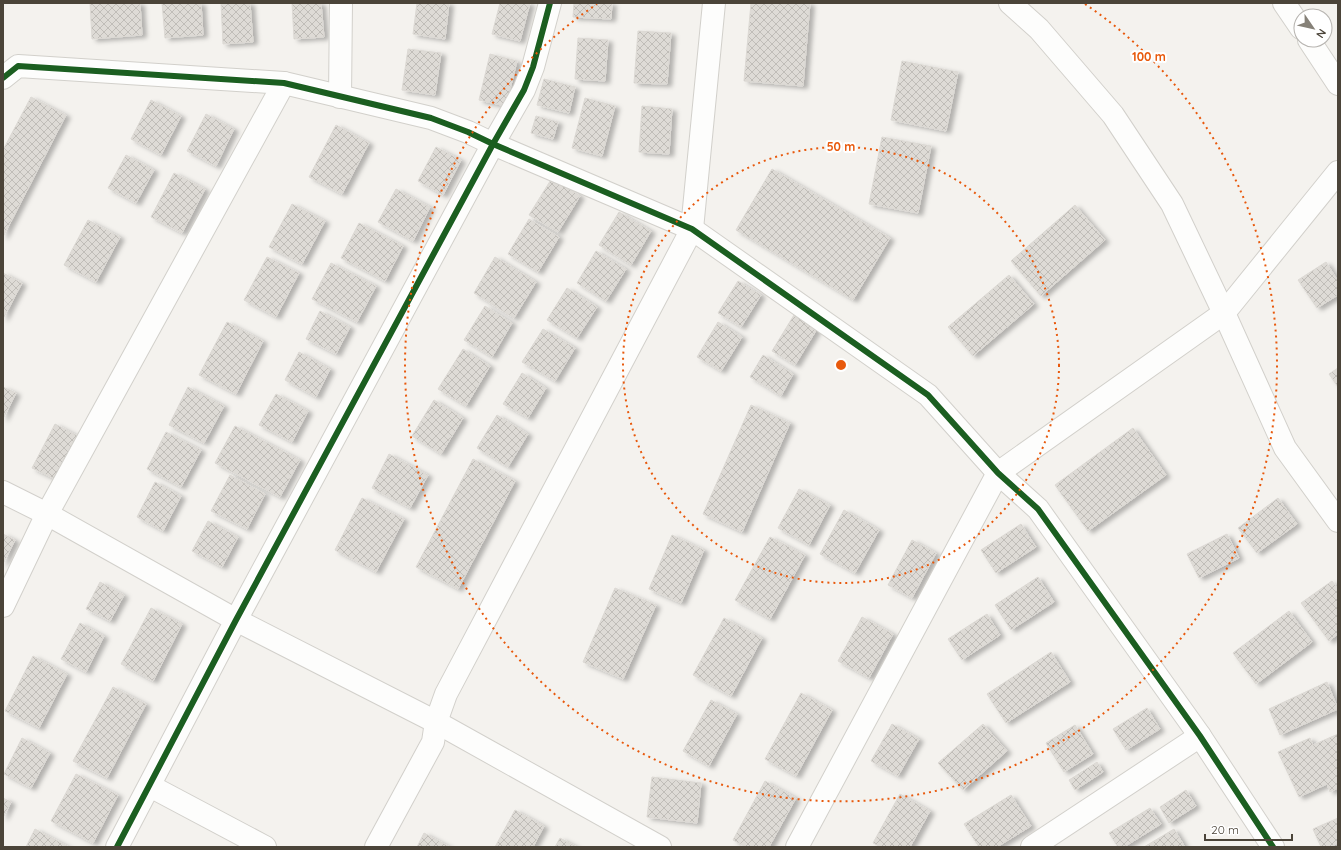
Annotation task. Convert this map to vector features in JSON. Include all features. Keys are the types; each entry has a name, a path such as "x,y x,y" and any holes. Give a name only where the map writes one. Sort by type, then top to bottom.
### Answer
{"street":[{"path":"340,97 342,3"},
{"path":"117,847 236,620 493,144 524,90 533,67 550,3"},
{"path":"376,847 433,742 436,722 446,694 692,229 714,3"},
{"path":"1010,3 1039,29 1113,115 1172,204 1224,313 1285,448 1338,521"},
{"path":"1284,3 1293,16"},
{"path":"1314,48 1338,84"},
{"path":"3,78 18,66 284,83 431,118 468,132 692,229 928,395 998,473 1038,509 1200,736 1273,847"},
{"path":"3,606 47,514 284,83"},
{"path":"798,847 998,473 1224,313 1338,172"},
{"path":"3,492 47,514 236,620 436,722 660,847"},
{"path":"1032,847 1200,736"},
{"path":"150,786 265,847"}],"building":[{"path":"90,3 140,3 142,35 92,39"},
{"path":"162,3 201,3 203,35 165,38"},
{"path":"221,3 250,3 253,42 223,44"},
{"path":"292,3 321,3 324,37 294,39"},
{"path":"417,3 449,3 445,39 413,34"},
{"path":"500,3 530,3 520,41 492,34"},
{"path":"574,3 612,3 611,19 573,17"},
{"path":"751,3 810,3 803,86 744,81"},
{"path":"638,31 671,33 667,84 634,83"},
{"path":"578,38 608,40 605,81 575,79"},
{"path":"408,49 441,53 435,95 402,90"},
{"path":"490,54 517,61 506,106 479,100"},
{"path":"902,61 958,72 946,131 891,120"},
{"path":"544,79 575,87 569,113 537,105"},
{"path":"31,97 66,115 3,237 3,150"},
{"path":"585,98 615,106 602,156 572,148"},
{"path":"151,100 181,116 161,155 131,139"},
{"path":"642,106 672,109 669,154 639,152"},
{"path":"206,114 234,129 216,166 187,151"},
{"path":"536,116 558,122 553,139 531,133"},
{"path":"336,125 369,143 342,194 309,177"},
{"path":"882,137 931,146 918,213 869,204"},
{"path":"436,147 461,160 443,195 418,181"},
{"path":"126,155 154,170 136,203 108,188"},
{"path":"772,169 890,238 853,300 736,230"},
{"path":"174,173 205,189 182,233 151,217"},
{"path":"552,178 580,196 558,232 529,215"},
{"path":"396,189 430,207 413,241 378,222"},
{"path":"292,204 325,221 302,264 269,247"},
{"path":"1075,205 1105,240 1041,296 1011,261"},
{"path":"619,212 651,231 631,265 599,245"},
{"path":"529,219 559,237 538,272 508,254"},
{"path":"88,220 120,237 96,282 64,265"},
{"path":"359,223 403,246 385,281 341,258"},
{"path":"596,251 626,269 606,301 577,283"},
{"path":"267,257 299,273 276,317 244,300"},
{"path":"495,257 536,282 514,318 474,293"},
{"path":"1326,262 1338,281 1338,295 1317,308 1298,280"},
{"path":"331,263 376,286 357,322 312,299"},
{"path":"3,273 22,283 3,319"},
{"path":"1009,275 1034,304 973,356 948,327"},
{"path":"738,281 761,295 741,327 718,313"},
{"path":"567,288 597,307 577,338 547,320"},
{"path":"485,306 512,323 492,357 464,340"},
{"path":"320,311 350,327 336,354 306,339"},
{"path":"794,315 817,329 795,365 772,351"},
{"path":"227,322 263,341 236,394 199,375"},
{"path":"718,322 742,337 721,371 697,357"},
{"path":"543,329 575,348 555,381 522,362"},
{"path":"463,349 490,366 466,406 438,389"},
{"path":"299,352 330,369 316,397 285,380"},
{"path":"763,355 793,374 781,396 750,377"},
{"path":"1338,368 1338,387 1329,374"},
{"path":"522,373 546,388 528,418 503,404"},
{"path":"3,387 16,393 3,419"},
{"path":"188,387 224,406 204,443 169,425"},
{"path":"276,394 308,411 292,442 259,425"},
{"path":"434,400 463,418 441,454 412,436"},
{"path":"751,405 790,423 742,532 703,514"},
{"path":"497,415 528,434 508,467 477,448"},
{"path":"55,424 78,436 55,479 32,468"},
{"path":"235,426 300,460 280,497 215,463"},
{"path":"1133,428 1166,475 1088,531 1055,485"},
{"path":"166,432 201,450 181,487 147,469"},
{"path":"389,454 428,475 410,508 372,488"},
{"path":"473,459 515,481 458,589 416,567"},
{"path":"230,475 265,494 247,529 211,511"},
{"path":"155,482 181,496 163,531 137,517"},
{"path":"799,489 830,505 809,545 778,528"},
{"path":"362,498 404,519 376,572 335,550"},
{"path":"1278,498 1297,524 1257,553 1238,528"},
{"path":"844,510 879,530 855,573 820,554"},
{"path":"208,521 238,537 222,567 192,551"},
{"path":"1021,524 1036,547 996,573 981,550"},
{"path":"3,534 15,540 3,564"},
{"path":"1227,534 1239,558 1199,578 1187,554"},
{"path":"672,535 704,550 681,603 649,589"},
{"path":"770,537 805,555 770,619 735,600"},
{"path":"912,540 936,553 912,598 888,585"},
{"path":"1038,577 1054,602 1011,630 995,605"},
{"path":"1332,581 1338,589 1338,634 1329,641 1301,603"},
{"path":"100,582 124,595 110,621 86,609"},
{"path":"615,588 656,605 623,679 583,662"},
{"path":"151,608 182,624 153,681 121,664"},
{"path":"1289,611 1312,642 1256,684 1233,653"},
{"path":"987,614 1000,635 962,660 948,639"},
{"path":"862,617 893,634 869,678 838,661"},
{"path":"724,618 762,638 731,696 693,675"},
{"path":"80,623 104,636 86,672 61,659"},
{"path":"1051,652 1070,682 1006,723 987,694"},
{"path":"33,656 67,674 39,728 5,711"},
{"path":"1327,682 1338,709 1280,735 1269,709"},
{"path":"113,687 146,704 107,778 73,761"},
{"path":"801,693 832,710 796,776 765,759"},
{"path":"711,700 737,714 709,766 683,751"},
{"path":"1147,708 1160,729 1126,750 1113,729"},
{"path":"892,724 919,739 898,776 871,761"},
{"path":"983,724 1007,751 963,790 938,763"},
{"path":"1075,725 1093,754 1064,772 1046,743"},
{"path":"1338,734 1338,788 1330,792 1327,784 1299,797 1278,752 1310,738 1313,745"},
{"path":"22,738 50,753 31,788 4,774"},
{"path":"1097,762 1103,772 1075,790 1069,780"},
{"path":"76,774 118,795 93,843 51,821"},
{"path":"652,777 701,783 697,823 647,817"},
{"path":"765,781 796,798 769,847 746,847 733,840"},
{"path":"1186,790 1196,806 1169,823 1160,807"},
{"path":"900,794 930,811 910,847 881,847 873,843"},
{"path":"1011,795 1031,826 997,847 979,847 964,824"},
{"path":"3,798 11,802 3,818"},
{"path":"1150,808 1161,824 1124,847 1118,847 1109,833"},
{"path":"515,810 544,826 533,847 495,847"},
{"path":"1338,818 1338,843 1330,847 1321,847 1313,829"},
{"path":"35,829 69,847 26,847"},
{"path":"1174,829 1185,847 1144,847"},
{"path":"424,833 450,847 417,847"},
{"path":"560,838 577,847 555,847"}],"cycle path":[{"path":"117,847 236,620 493,144 524,90 533,67 550,3"},
{"path":"3,78 18,66 284,83 431,118 468,132 692,229 928,395 998,473 1038,509 1200,736 1273,847"}]}
